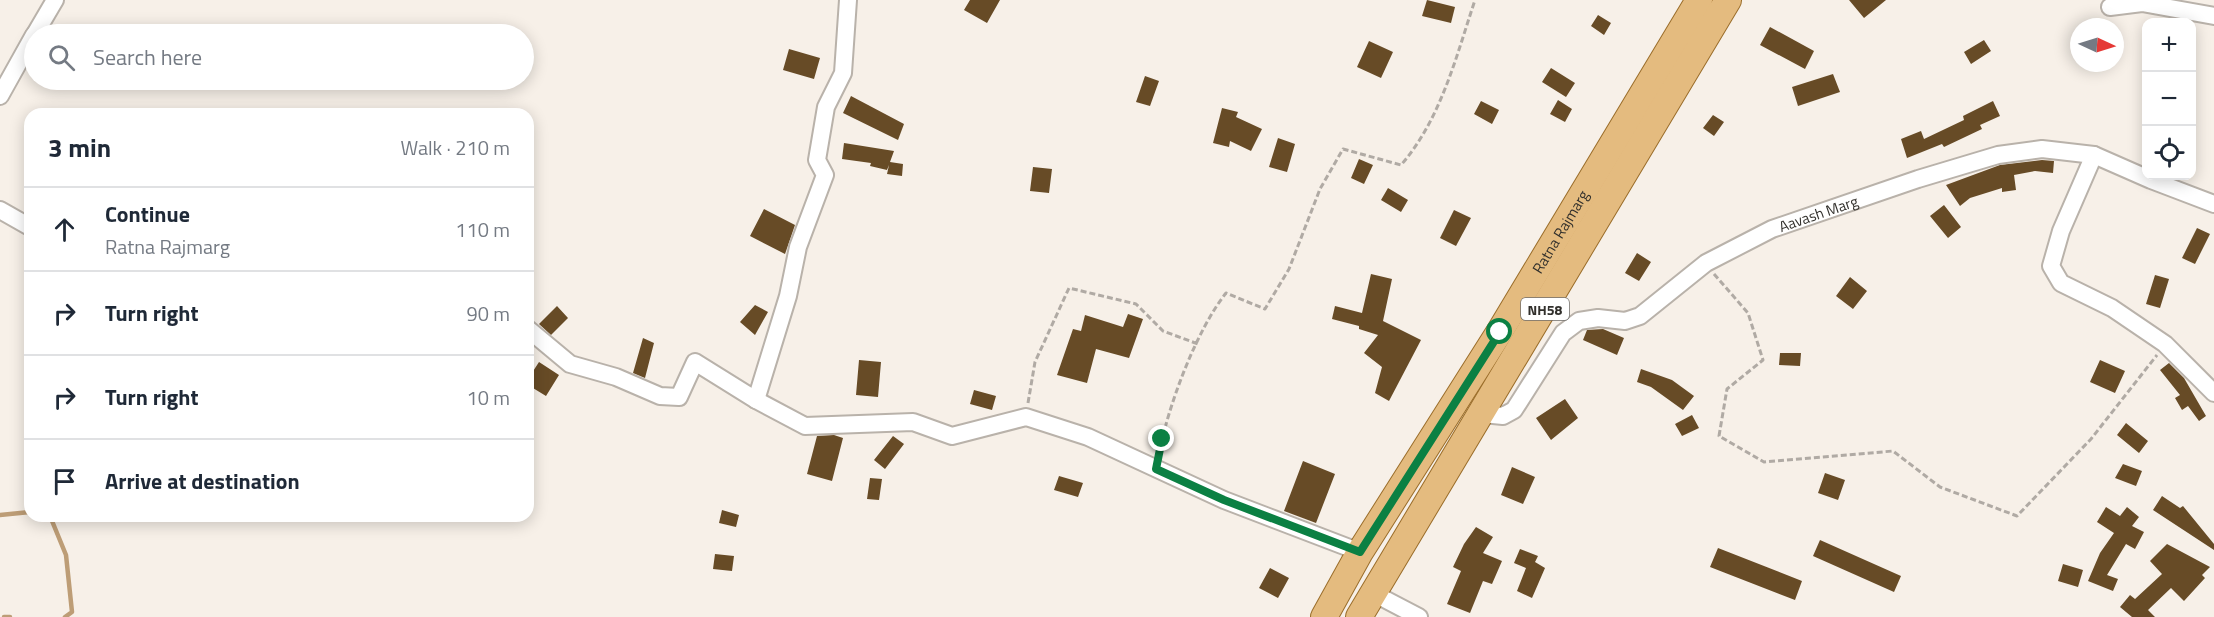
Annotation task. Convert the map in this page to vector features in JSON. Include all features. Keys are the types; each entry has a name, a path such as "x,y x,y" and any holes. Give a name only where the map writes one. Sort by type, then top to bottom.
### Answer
{"main road":[{"name":"Ratna Rajmarg","path":"1324,617 1360,552 1500,332 1699,0"},
{"name":"Ratna Rajmarg","path":"1359,617 1483,414 1728,0"}],"street":[{"path":"41,24 55,0"},
{"path":"756,400 788,296 798,247 825,176 817,160 826,107 843,73 848,0"},
{"path":"2110,7 2142,3 2214,15"},
{"path":"0,96 24,54"},
{"name":"Aavash Marg","path":"1483,414 1503,416 1514,410 1563,333 1579,321 1598,318 1625,321 1640,315 1706,263 1772,229 1918,179 1998,155 2042,149 2094,154 2151,180 2214,204"},
{"path":"2094,154 2061,231 2051,266 2061,283 2112,308 2164,344 2214,393"},
{"path":"0,210 24,224"},
{"path":"534,334 570,364 616,377 660,396 679,397 695,362 756,400 806,426 913,422 952,436 1026,417 1088,437 1224,500 1360,552"},
{"path":"1373,593 1419,617"}],"path":[{"path":"1156,469 1173,397 1215,307 1226,293 1265,309 1289,269 1320,189 1343,149 1401,165 1416,147 1447,85 1474,0"},
{"path":"1706,263 1748,314 1763,360 1728,389 1719,436 1764,462 1893,451 1940,487 2017,516 2091,439 2164,344"},
{"path":"1026,417 1035,362 1069,288 1137,304 1163,331 1198,344"}],"building":[{"path":"970,0 1000,0 987,23 964,10"},
{"path":"1427,0 1455,7 1451,23 1422,16"},
{"path":"1849,0 1886,0 1864,18"},
{"path":"1598,15 1611,23 1604,35 1591,26"},
{"path":"1770,27 1814,51 1805,69 1760,45"},
{"path":"1984,40 1991,51 1971,64 1964,52"},
{"path":"1369,41 1393,52 1381,78 1357,67"},
{"path":"789,49 820,58 814,79 783,70"},
{"path":"1551,68 1575,83 1566,97 1542,82"},
{"path":"1833,74 1840,92 1798,106 1792,87"},
{"path":"1145,76 1159,81 1150,106 1136,102"},
{"path":"851,96 904,124 898,140 843,113"},
{"path":"1558,100 1572,109 1565,122 1550,114"},
{"path":"1481,101 1499,110 1492,124 1474,114"},
{"path":"1993,101 2000,116 1980,125 1982,129 1944,147 1942,144 1907,158 1901,139 1921,131 1924,139 1964,120 1963,116"},
{"path":"1222,108 1238,112 1236,117 1262,129 1251,151 1230,141 1229,147 1213,143"},
{"path":"1713,115 1724,122 1714,136 1703,128"},
{"path":"1278,138 1295,144 1287,172 1269,167"},
{"path":"844,143 894,151 890,162 903,164 902,176 887,174 889,165 887,170 870,166 871,163 842,159"},
{"path":"1359,159 1373,165 1364,184 1351,178"},
{"path":"2042,160 2054,161 2053,173 2035,171 2014,175 2016,190 2002,192 2002,188 1970,198 1960,206 1946,185 2000,165"},
{"path":"1033,167 1052,169 1049,193 1030,191"},
{"path":"1388,188 1408,200 1401,212 1381,200"},
{"path":"1944,205 1961,227 1948,238 1930,216"},
{"path":"764,209 795,225 785,254 750,236"},
{"path":"1454,210 1471,218 1456,246 1440,238"},
{"path":"2197,228 2210,234 2195,264 2182,258"},
{"path":"1637,253 1651,262 1639,281 1625,273"},
{"path":"1371,274 1392,279 1383,321 1421,340 1389,401 1375,393 1382,367 1364,353 1378,335 1359,329 1359,326 1332,319 1335,306 1362,313"},
{"path":"2155,275 2169,279 2160,308 2146,304"},
{"path":"1850,277 1867,291 1853,309 1836,296"},
{"path":"755,305 768,312 755,335 740,322"},
{"path":"557,306 568,318 551,335 539,324"},
{"path":"1128,314 1143,319 1129,358 1096,349 1087,383 1057,375 1073,329 1081,331 1085,315 1123,327"},
{"path":"1603,329 1624,338 1617,355 1583,340 1587,330"},
{"path":"643,338 654,343 645,378 633,373"},
{"path":"1780,353 1801,353 1800,366 1779,365"},
{"path":"859,360 881,362 878,397 856,395"},
{"path":"2100,360 2125,371 2115,393 2090,382"},
{"path":"539,362 559,375 546,396 534,389 534,370"},
{"path":"2169,363 2184,378 2206,416 2199,421 2188,406 2182,410 2175,398 2180,395 2160,370"},
{"path":"1641,369 1672,380 1694,396 1683,410 1651,387 1637,382"},
{"path":"974,390 996,396 992,410 970,404"},
{"path":"1565,399 1578,418 1551,440 1536,418"},
{"path":"1692,415 1699,428 1682,436 1675,424"},
{"path":"2126,423 2148,441 2139,453 2117,435"},
{"path":"834,435 843,438 832,481 807,474 817,436"},
{"path":"893,436 904,444 885,469 874,460"},
{"path":"1303,461 1335,474 1316,523 1284,511"},
{"path":"2123,464 2142,471 2136,486 2115,478"},
{"path":"1512,467 1535,477 1523,504 1501,495"},
{"path":"1825,473 1845,480 1838,500 1818,493"},
{"path":"1059,476 1083,483 1078,497 1054,490"},
{"path":"870,478 882,479 879,500 867,499"},
{"path":"2162,496 2180,508 2183,506 2214,544 2214,550 2153,510"},
{"path":"2106,507 2120,516 2127,507 2139,517 2132,526 2144,532 2135,549 2126,544 2107,575 2118,579 2113,591 2088,581 2100,553 2114,533 2097,522"},
{"path":"722,510 739,515 736,527 719,523"},
{"path":"1476,527 1493,537 1483,553 1502,561 1492,584 1483,581 1470,613 1447,604 1461,571 1453,567 1464,544"},
{"path":"1820,540 1901,576 1894,592 1813,556"},
{"path":"2167,544 2210,567 2202,575 2205,578 2184,601 2171,588 2148,610 2155,617 2132,617 2120,607 2130,595 2135,599 2162,574 2150,561"},
{"path":"1718,548 1802,581 1795,600 1710,567"},
{"path":"1520,549 1538,556 1535,562 1545,568 1532,598 1517,591 1526,568 1514,563"},
{"path":"715,554 734,556 732,571 713,569"},
{"path":"2063,564 2083,570 2078,587 2058,581"},
{"path":"1270,568 1289,578 1278,598 1259,588"}],"waterway":[{"path":"0,515 24,513"},
{"path":"52,522 66,555 72,612 65,617"},
{"path":"4,617 10,617"}],"route":[{"path":"1162,439 1156,469 1224,500 1360,552 1500,332"}]}
